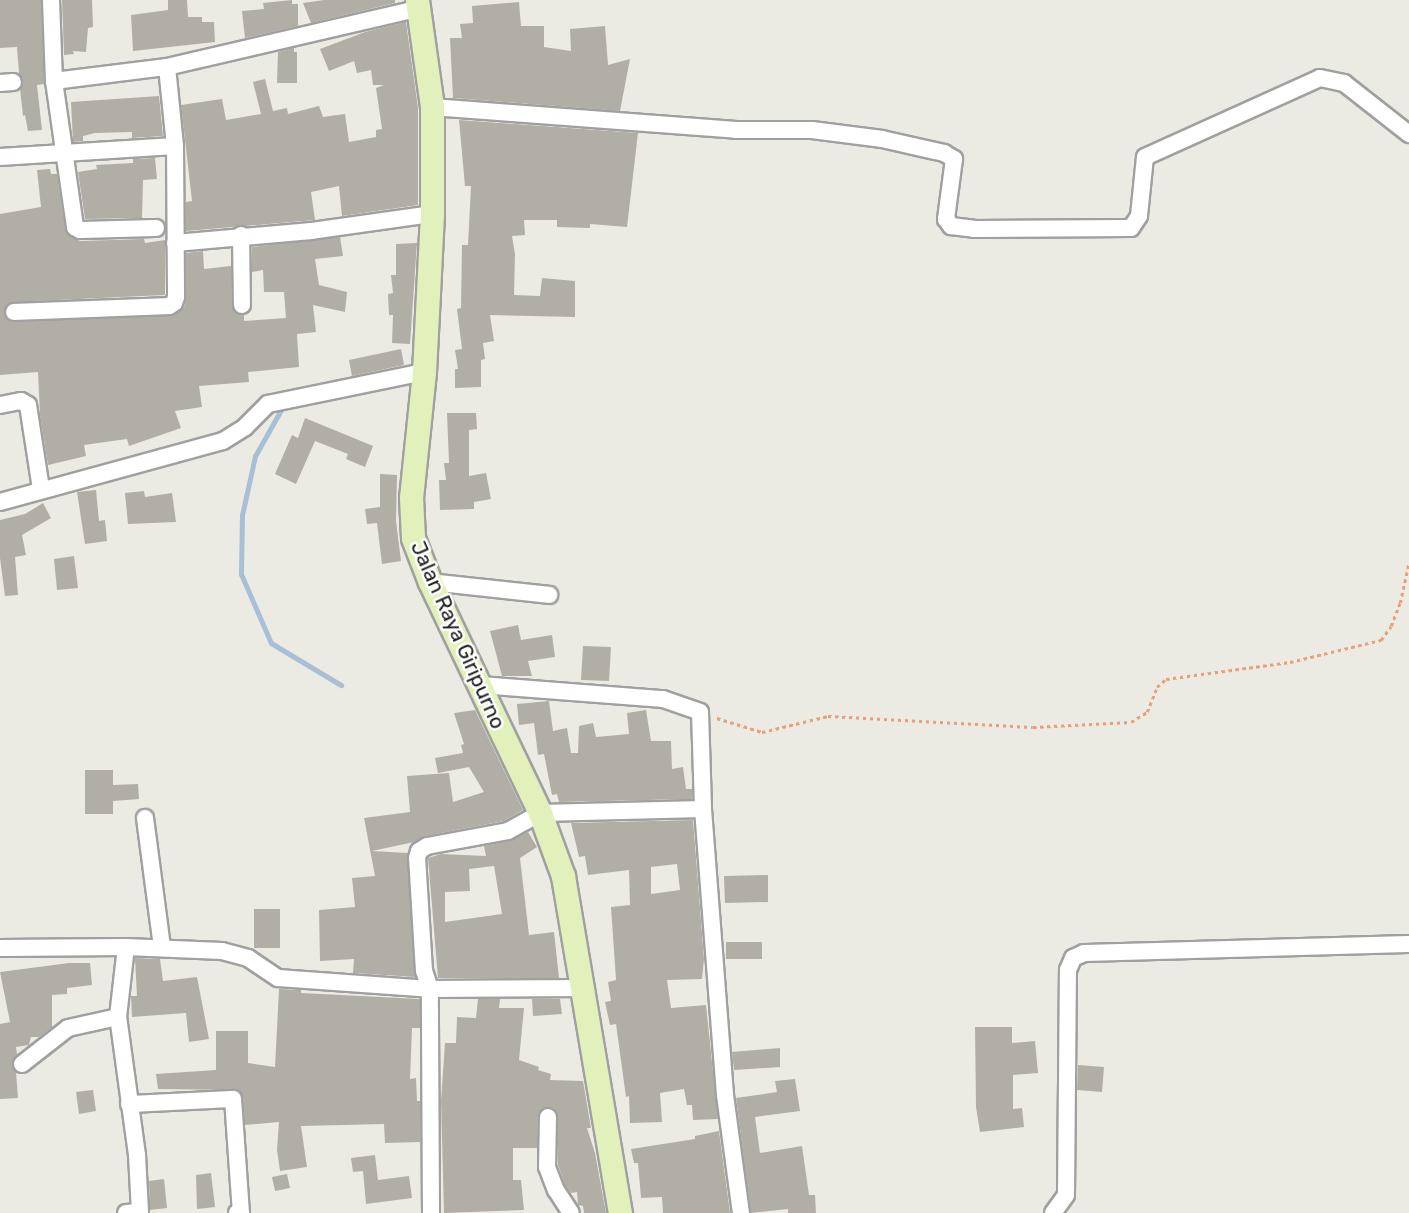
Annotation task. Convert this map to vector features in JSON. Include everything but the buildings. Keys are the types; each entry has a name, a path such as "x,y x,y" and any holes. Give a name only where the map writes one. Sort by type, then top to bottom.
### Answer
{"main road":[{"name":"Jalan Raya Giripurno","path":"417,5 432,107 432,214 424,372 410,509 413,538 430,583 540,813 567,890 620,1213"}],"street":[{"path":"51,0 54,81 76,229 156,228"},
{"path":"54,81 167,67 417,5"},
{"path":"14,312 169,306 176,297 175,146 167,67"},
{"path":"432,107 736,130 812,130 882,139 944,153 954,159 946,219 954,227 974,229 1131,228 1139,216 1145,157 1320,78 1345,83 1409,134"},
{"path":"0,157 175,146"},
{"path":"175,243 241,235 311,231 432,214"},
{"path":"241,235 242,305"},
{"path":"0,502 223,441 246,427 268,404 424,372"},
{"path":"0,405 21,401 28,405 41,489"},
{"path":"430,583 549,595"},
{"path":"480,685 663,699 700,712 703,809 725,1095 741,1213"},
{"path":"431,1213 430,989 424,971 418,854 427,846 504,833 540,813 703,809"},
{"path":"145,818 162,948"},
{"path":"1053,1213 1066,1195 1068,970 1073,958 1084,953 1409,944"},
{"path":"0,948 126,947 222,951 248,958 278,978 430,989 585,988"},
{"path":"126,947 118,1017 137,1155 139,1212"},
{"path":"22,1064 68,1028 118,1017"},
{"path":"128,1104 193,1099 234,1100 241,1213 237,1213"},
{"path":"548,1117 547,1167 556,1190 570,1213"}],"path":[{"path":"700,712 762,732 828,716 1033,727 1131,722 1147,712 1157,687 1166,679 1290,662 1381,640 1391,626 1400,603 1409,562"}],"waterway":[{"path":"282,408 255,456 242,515 241,574 271,643 341,685"}]}
